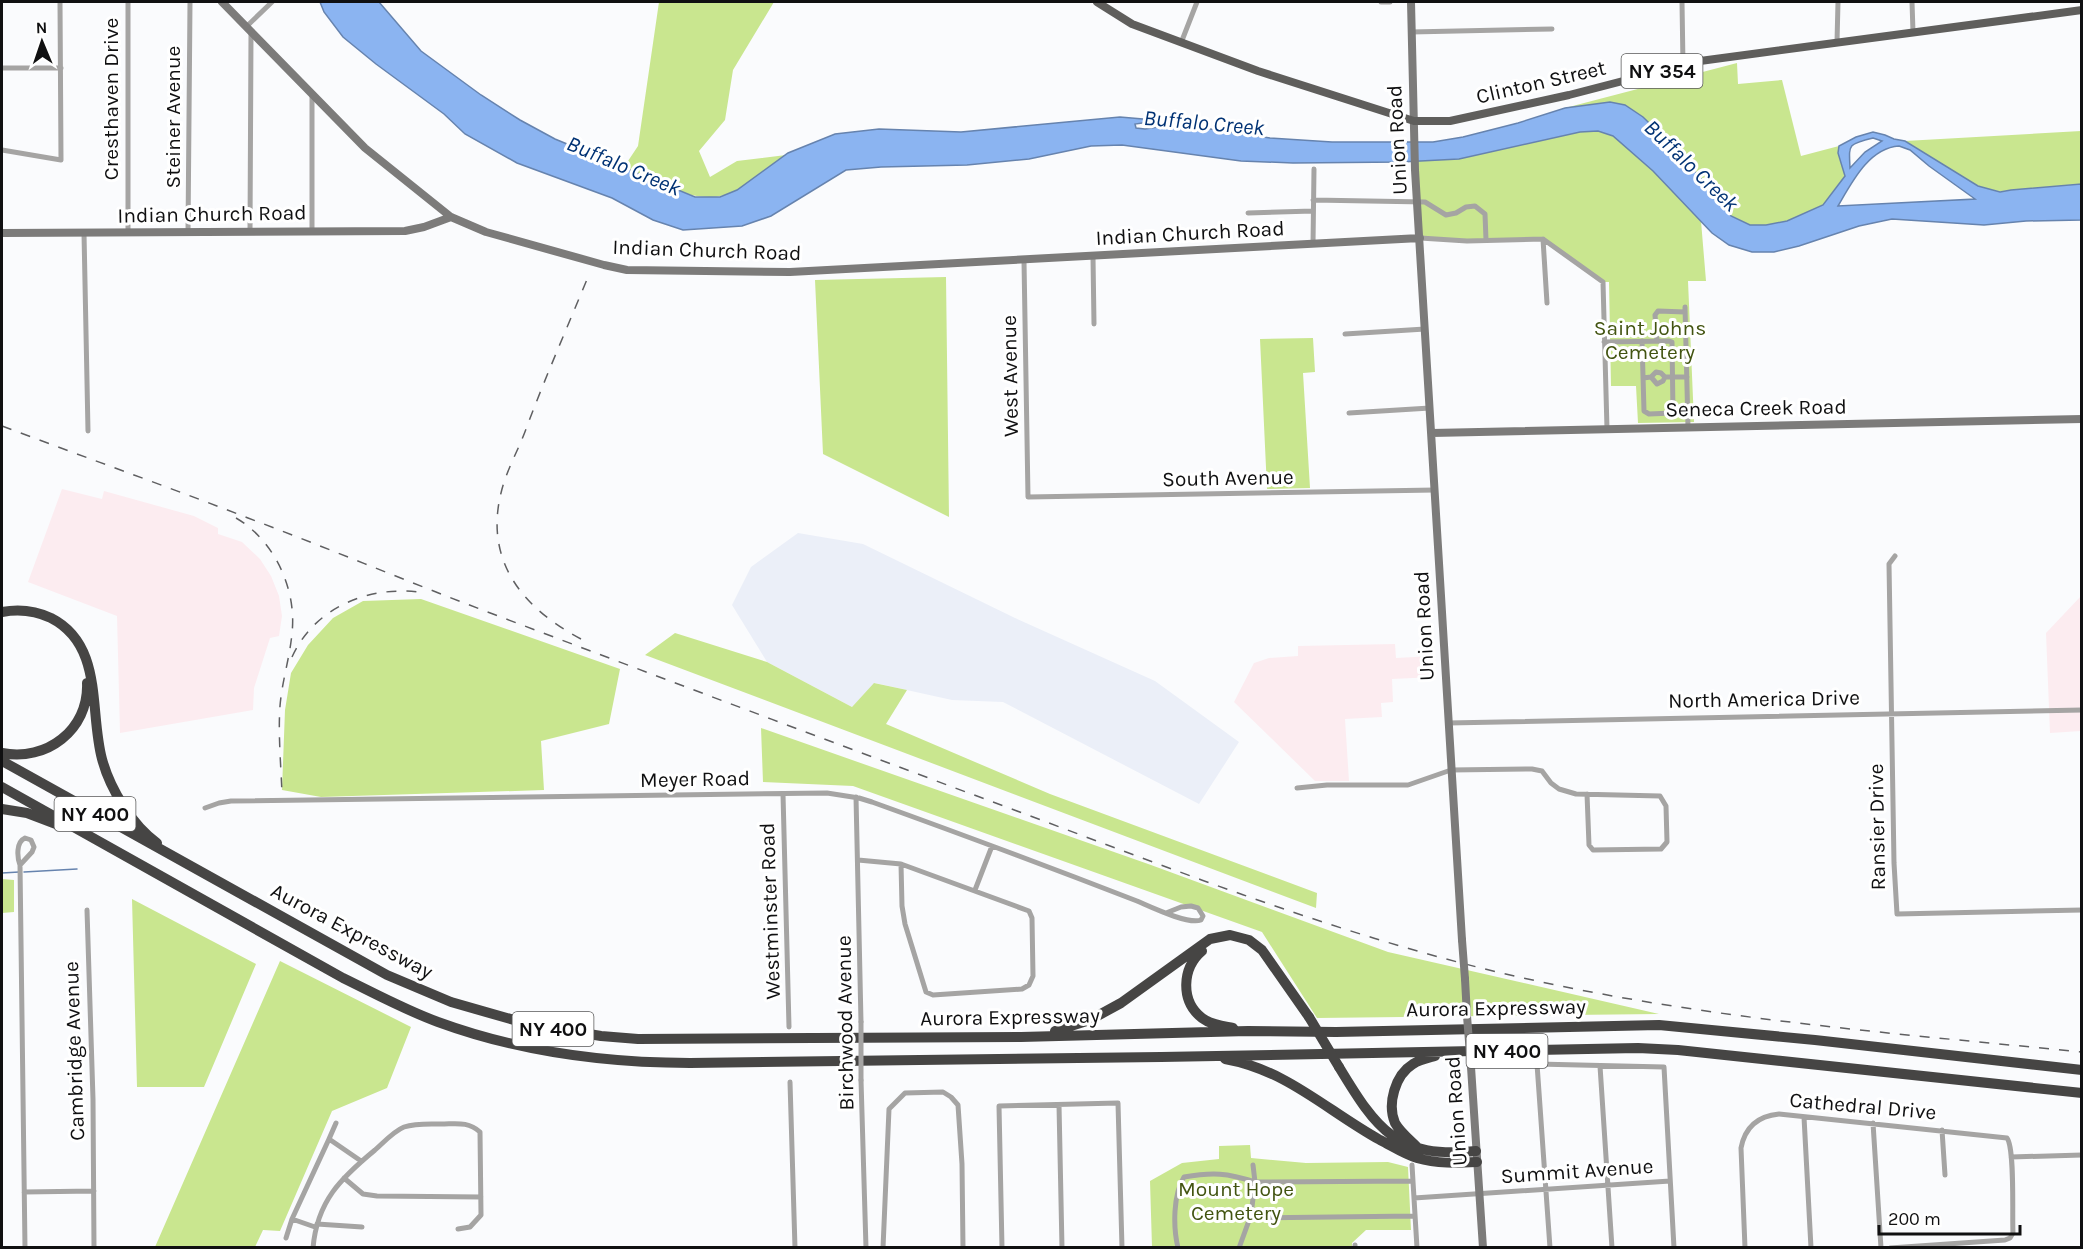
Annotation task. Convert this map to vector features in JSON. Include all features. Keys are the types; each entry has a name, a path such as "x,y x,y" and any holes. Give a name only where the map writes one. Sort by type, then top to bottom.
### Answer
{"highway":[{"path":"2,612 21,611 47,616 74,635 84,651 89,668 100,750 111,784 141,827 153,840 189,866"},
{"path":"2,618 34,617 57,628 78,650 85,669 87,687 82,713 65,738 39,752 2,753"},
{"name":"Aurora Expressway","path":"2,761 387,975 451,1002 528,1024 601,1036 678,1040 1021,1037 1659,1025 2082,1070"},
{"name":"Aurora Expressway","path":"2,787 383,998 438,1022 518,1046 606,1060 690,1063 1638,1048 1678,1050 2082,1093"},
{"path":"2,809 27,813 86,834"},
{"path":"1021,1037 1063,1030 1090,1020 1121,1003 1210,939 1230,935 1249,940 1262,950 1306,1017 1360,1110 1394,1148"},
{"path":"1248,1031 1211,1023 1195,1011 1187,997 1188,970 1194,958 1208,946 1220,941 1241,942 1259,952 1306,1017"},
{"path":"1420,1149 1394,1120 1393,1094 1404,1071 1413,1064 1449,1052"},
{"path":"1201,1055 1251,1065 1273,1073 1356,1126 1394,1148 1416,1157 1438,1162 1477,1156"},
{"path":"1336,1067 1370,1114 1388,1133 1403,1144 1440,1153 1477,1156"}],"main road":[{"name":"Clinton Street","path":"1097,2 1132,24 1414,126 1450,121 1569,95 1700,61 2082,10"}],"street":[{"path":"2,150 61,160 60,2"},
{"name":"Cresthaven Drive","path":"128,2 128,232"},
{"name":"Steiner Avenue","path":"188,232 190,2"},
{"path":"222,2 365,148 451,217"},
{"path":"250,232 249,29 272,2"},
{"path":"1181,43 1197,2"},
{"path":"1381,2 1390,2"},
{"name":"Union Road","path":"1411,2 1415,170 1464,979 1483,1248"},
{"path":"1682,2 1683,65"},
{"path":"1837,42 1838,2"},
{"path":"1912,2 1913,32"},
{"path":"1411,32 1552,29"},
{"path":"2,68 61,68"},
{"path":"312,95 312,231"},
{"path":"1313,244 1314,169"},
{"path":"1313,200 1427,203 1446,215 1475,206 1485,213 1486,240"},
{"path":"1248,213 1313,211"},
{"name":"Indian Church Road","path":"2,233 405,231 451,217 486,232 604,266 627,270 790,272 1420,238"},
{"path":"84,233 88,431"},
{"path":"1420,238 1543,239 1603,282 1607,429"},
{"path":"1543,239 1547,303"},
{"path":"1093,257 1094,324"},
{"name":"West Avenue","path":"1024,261 1028,490"},
{"path":"1657,341 1655,315 1658,311 1685,309 1688,427"},
{"path":"1345,334 1425,329"},
{"path":"1604,342 1642,341 1672,342 1674,409 1672,413 1648,414 1644,411 1642,341"},
{"path":"1643,378 1651,377 1656,372 1665,377 1687,377"},
{"path":"1651,377 1657,384 1665,377"},
{"path":"1349,413 1430,408"},
{"name":"Seneca Creek Road","path":"1432,433 2082,419"},
{"name":"South Avenue","path":"1028,490 1028,497 1435,490"},
{"name":"Ransier Drive","path":"1895,556 1889,564 1897,914 2082,910"},
{"name":"North America Drive","path":"1448,723 1891,712 2082,710"},
{"path":"1298,788 1327,785 1408,785 1451,770 1532,769 1542,771 1559,789 1576,794 1587,794 1660,796 1666,806 1667,842 1665,846 1661,849 1593,850 1589,845 1587,794"},
{"name":"Meyer Road","path":"204,808 231,801 827,793 856,797 1166,913 1194,922 1201,920 1203,916 1198,908 1191,906 1166,913"},
{"name":"Westminster Road","path":"783,794 789,1027"},
{"name":"Birchwood Avenue","path":"856,797 866,1248"},
{"path":"20,865 34,847 34,843 28,838 22,839 19,845 25,1248"},
{"path":"975,890 992,846"},
{"path":"858,860 902,864 1029,911 1032,918 1032,976 1029,985 1022,989 933,995 926,992 905,924 902,906 902,864"},
{"name":"Cambridge Avenue","path":"87,910 94,1248"},
{"path":"1550,1248 1537,1064 1664,1067 1674,1248"},
{"path":"1600,1065 1612,1248"},
{"path":"790,1082 795,1248"},
{"path":"883,1248 889,1109 904,1093 943,1092 958,1105 962,1164 963,1248"},
{"path":"1002,1248 999,1107 1118,1103 1122,1248"},
{"path":"1059,1105 1062,1248"},
{"name":"Cathedral Drive","path":"1745,1248 1741,1148 1745,1134 1753,1124 1767,1116 1779,1114 2004,1136 2011,1143 2011,1156"},
{"path":"1804,1117 1811,1248"},
{"path":"1873,1123 1881,1248"},
{"path":"286,1238 292,1219 336,1124"},
{"path":"312,1248 316,1225 330,1192 361,1161 403,1128 418,1124 467,1124 480,1132 481,1215 470,1227 458,1229"},
{"path":"1942,1130 1945,1175"},
{"path":"329,1139 361,1161"},
{"path":"1890,1248 2005,1240 2012,1236 2011,1156 2082,1155"},
{"path":"1239,1248 1250,1218 1255,1182 1253,1165"},
{"path":"1412,1165 1417,1248"},
{"path":"1178,1248 1176,1209 1180,1184 1184,1177 1230,1174 1255,1182 1413,1181"},
{"path":"344,1178 363,1194 377,1196 482,1197"},
{"name":"Summit Avenue","path":"1414,1198 1670,1181"},
{"path":"24,1192 94,1191"},
{"path":"1250,1218 1415,1216"},
{"path":"292,1219 316,1225 362,1227"}],"shaded area":[{"path":"62,489 102,499 104,491 194,516 218,528 218,534 242,542 260,559 271,576 279,596 282,616 279,636 270,638 254,688 253,710 120,733 117,616 28,582"},
{"path":"798,533 863,544 1015,618 1155,681 1239,742 1199,804 1003,702 952,700 875,683 852,707 767,662 732,605 751,567"},
{"path":"2081,596 2081,731 2050,733 2046,633"},
{"path":"1395,644 1396,658 1433,656 1435,677 1392,679 1393,702 1381,703 1382,717 1345,719 1349,781 1315,781 1234,702 1254,663 1269,658 1298,656 1298,646"}],"green space":[{"path":"659,2 774,2 733,70 725,120 699,151 710,177 737,161 786,155 736,191 722,196 693,195 665,186 624,167 638,146"},
{"path":"1737,63 1738,84 1782,80 1801,156 1839,146 1838,153 1845,176 1823,205 1787,221 1750,225 1731,216 1681,154 1643,117 1625,105 1610,102 1565,108"},
{"name":"Saint Johns Cemetery","path":"1598,131 1613,136 1628,147 1701,221 1706,281 1688,281 1694,422 1638,423 1636,386 1611,386 1609,282 1603,282 1543,239 1420,238 1416,161 1459,159 1580,132"},
{"path":"2081,131 2081,184 1997,191 1983,188 1956,175 1905,141"},
{"path":"946,277 949,517 823,454 815,280"},
{"path":"1313,338 1315,372 1303,373 1310,488 1267,489 1260,339"},
{"path":"421,599 620,669 609,724 541,741 544,790 321,797 282,790 285,710 291,673 308,645 333,618 363,601"},
{"path":"675,633 767,662 852,707 874,683 907,690 886,724 1050,794 1317,893 1316,908 645,655"},
{"path":"761,728 1151,865 1388,952 1659,1014 1317,1018 1262,932 853,786 763,782"},
{"path":"2,879 14,880 14,912 2,913"},
{"path":"132,899 256,964 204,1087 137,1087"},
{"path":"280,961 411,1027 387,1088 332,1111 280,1231 263,1230 255,1247 155,1247"},
{"name":"Mount Hope Cemetery","path":"1250,1145 1251,1158 1306,1163 1388,1162 1408,1167 1411,1230 1366,1230 1352,1243 1352,1247 1152,1247 1150,1181 1182,1163 1219,1159 1219,1146"}],"water":[{"path":"320,2 379,2 421,51 520,120 555,139 695,197 720,197 737,190 788,153 835,134 879,129 961,132 1120,117 1143,119 1149,122 1135,124 1136,128 1145,129 1177,124 1270,138 1332,142 1433,142 1518,123 1565,108 1610,102 1625,105 1643,117 1681,154 1731,216 1750,225 1787,221 1823,205 1845,176 1838,153 1839,146 1856,137 1873,132 1905,141 1978,186 2000,192 2081,184 2081,220 2026,221 1984,225 1892,219 1859,226 1774,252 1752,252 1729,245 1712,233 1653,171 1613,136 1598,131 1580,132 1459,159 1293,163 1241,161 1122,145 1091,146 1029,159 967,165 846,170 771,216 742,226 683,230 653,220 612,198 517,163 465,134 444,114 343,37 324,12","holes":["1873,138 1882,141 1865,152 1850,168 1851,147 1858,142","1899,146 1910,150 1975,199 1838,206 1862,168 1870,160 1888,148"]}],"waterway":[{"path":"24,872 77,869"},
{"path":"2,873 19,872"}],"railway":[{"path":"581,639 542,613 513,581 498,541 497,518 506,477 588,277"},
{"path":"2,426 1158,864 1353,932 1485,969 1558,986 1632,999 1856,1030 2082,1052"},
{"path":"236,518 250,527 272,552 280,567 291,600 292,633 279,717 282,794"},
{"path":"292,657 302,639 315,624 347,602 385,592 425,593"}],"water label":[{"name":"Buffalo Creek","path":"1204,122"},
{"name":"Buffalo Creek","path":"624,165"},
{"name":"Buffalo Creek","path":"1692,165"}]}
